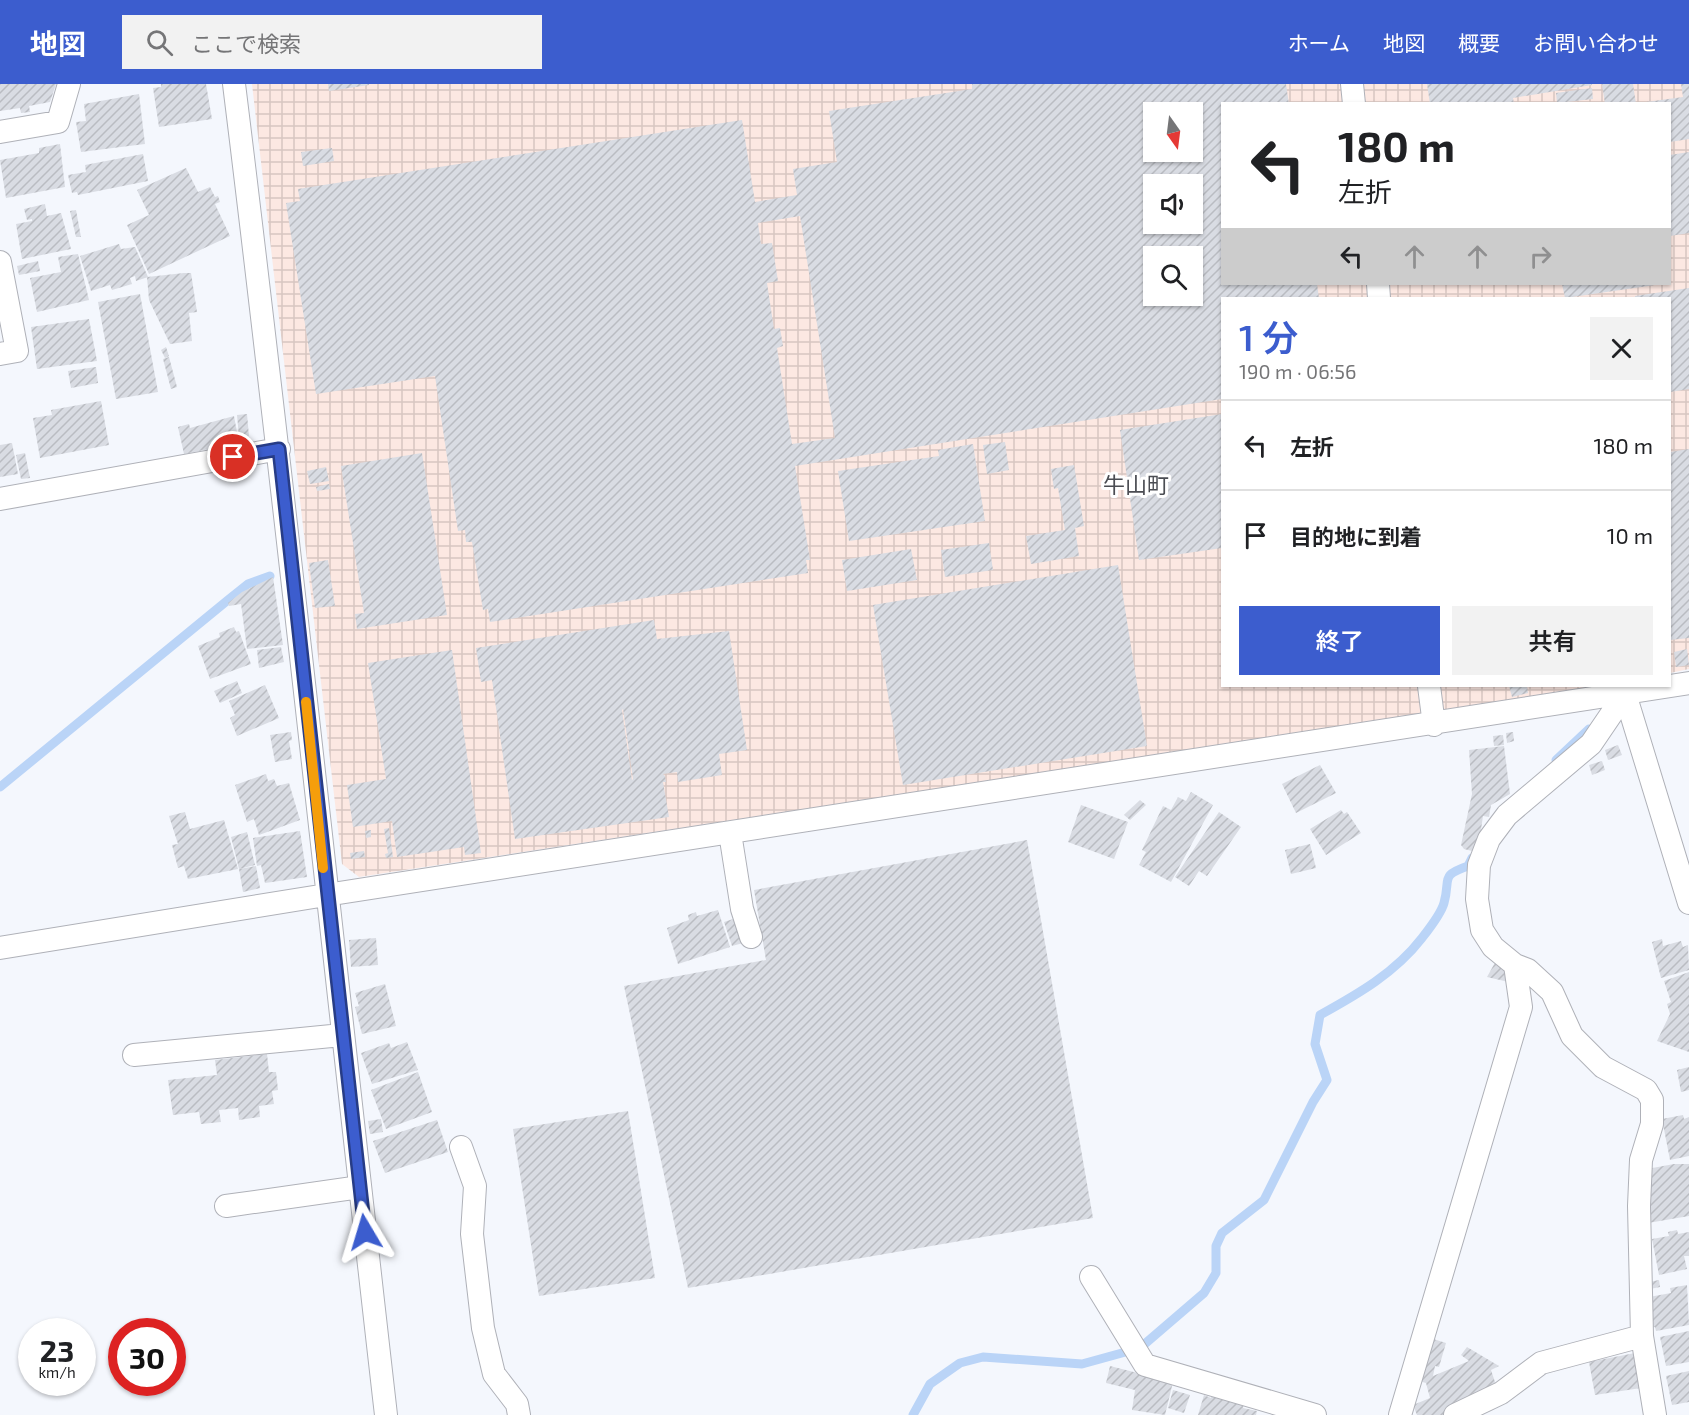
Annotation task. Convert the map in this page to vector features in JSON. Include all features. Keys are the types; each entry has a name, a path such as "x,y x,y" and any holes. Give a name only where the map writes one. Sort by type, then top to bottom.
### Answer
{"street":[{"path":"0,132 58,123 69,84"},
{"path":"234,84 279,449 326,894 386,1415"},
{"path":"1352,84 1354,102"},
{"path":"0,262 17,351 0,354"},
{"path":"0,498 279,449"},
{"path":"1671,686 1689,683"},
{"path":"1429,687 1434,725"},
{"path":"0,948 326,894 1434,725 1666,687"},
{"path":"1625,694 1689,903"},
{"path":"1625,694 1591,744 1507,815 1489,839 1479,865 1477,899 1482,930 1493,947 1515,964 1528,970 1552,992 1572,1036 1603,1067 1646,1090 1652,1100 1652,1124 1641,1160 1642,1336 1655,1415"},
{"path":"730,832 742,909 751,937"},
{"path":"1400,1415 1521,1007 1515,964"},
{"path":"135,1055 342,1035"},
{"path":"461,1147 476,1186 472,1233 483,1328 494,1374 517,1404 519,1415"},
{"path":"226,1206 360,1187"},
{"path":"1091,1277 1145,1365 1315,1415"},
{"path":"1455,1415 1501,1393 1541,1363 1642,1336"}],"shaded area":[{"path":"252,84 1689,84 1689,669 1671,673 1671,297 1221,297 1221,687 1589,687 1455,710 359,877 342,864"}],"building":[{"path":"0,84 56,84 50,102 29,106 30,112 21,113 20,108 0,111"},
{"path":"161,84 206,84 212,119 159,127 153,88 161,87"},
{"path":"328,84 369,84 369,85 329,91"},
{"path":"972,84 1286,84 1289,102 1221,102 1221,285 1317,285 1319,297 1221,297 1221,399 795,466 810,560 806,560 808,573 490,622 488,609 483,610 472,542 466,542 465,530 458,531 435,376 316,394 286,203 300,201 298,189 742,120 755,202 797,195 793,169 837,162 829,111 972,89","holes":["800,216 835,438 792,444 777,348 783,346 780,328 774,329 767,283 778,281 772,243 761,244 758,223"]},
{"path":"1427,84 1592,84 1513,98 1514,102 1430,102"},
{"path":"1602,84 1633,84 1636,102 1605,102"},
{"path":"1681,84 1689,84 1689,139 1671,142 1671,102 1646,102 1683,97"},
{"path":"1592,88 1593,99 1557,102 1556,93"},
{"path":"139,94 145,144 81,152 76,122 86,121 84,104"},
{"path":"60,144 65,187 6,198 0,160 39,153 39,148"},
{"path":"332,148 334,161 303,166 301,152"},
{"path":"1689,152 1689,233 1671,236 1671,155"},
{"path":"143,154 148,181 78,195 77,192 72,193 68,175 86,172 85,165"},
{"path":"186,168 198,192 210,187 215,197 218,196 220,202 215,204 230,236 149,274 127,225 149,215 137,190"},
{"path":"45,204 47,216 61,213 71,249 22,259 16,224 32,221 32,219 27,220 24,209"},
{"path":"76,210 81,237 76,237 70,211"},
{"path":"119,244 121,249 135,247 148,277 136,281 135,276 130,278 132,284 112,290 110,285 91,291 80,256"},
{"path":"78,254 89,300 37,312 30,278 61,272 58,257"},
{"path":"38,261 40,271 19,275 17,266"},
{"path":"191,273 197,312 189,313 192,341 170,344 149,300 147,277"},
{"path":"1562,285 1655,285 1572,297 1565,297"},
{"path":"1689,288 1689,389 1671,392 1671,297 1635,296"},
{"path":"140,294 158,392 116,399 98,302"},
{"path":"89,319 97,361 37,369 31,327"},
{"path":"166,347 169,356 165,358 161,350"},
{"path":"169,357 177,387 171,389 163,359"},
{"path":"96,367 98,383 71,388 68,371"},
{"path":"101,401 109,445 40,458 33,418 52,415 51,410"},
{"path":"247,414 249,436 239,437 237,415"},
{"path":"1221,414 1221,548 1139,560 1120,430"},
{"path":"234,416 239,443 184,454 178,427 189,424 190,428"},
{"path":"1005,442 1009,470 987,474 983,445"},
{"path":"12,443 18,474 0,477 0,445"},
{"path":"973,444 985,521 849,541 838,471 939,456 938,450"},
{"path":"1689,449 1689,638 1671,640 1671,452"},
{"path":"25,453 30,478 21,479 16,455"},
{"path":"422,453 447,615 357,629 355,614 364,613 341,466"},
{"path":"1074,465 1084,526 1075,528 1079,556 1031,564 1026,536 1065,530 1058,488 1054,489 1051,469"},
{"path":"326,467 329,481 310,484 307,471"},
{"path":"329,484 330,489 317,491 316,487"},
{"path":"989,543 993,570 945,577 941,550"},
{"path":"911,549 917,580 847,591 842,560"},
{"path":"328,560 335,606 315,608 309,563"},
{"path":"1118,565 1147,746 903,785 873,605"},
{"path":"273,577 283,645 247,649 241,604 229,606 228,603 242,592"},
{"path":"654,620 657,639 729,631 747,750 719,754 722,775 678,782 677,772 663,774 666,782 663,782 669,817 515,839 492,680 481,682 476,648","holes":["623,709 633,779 632,780"]},
{"path":"234,627 236,632 239,631 251,664 210,679 198,646 220,637 219,633"},
{"path":"281,647 284,662 259,668 257,650"},
{"path":"1687,649 1689,665 1676,667 1674,652"},
{"path":"452,650 481,853 465,855 464,847 397,857 392,821 353,827 347,785 386,779 368,663"},
{"path":"237,681 242,693 220,703 214,691"},
{"path":"265,685 279,718 237,736 230,718 235,715 229,701"},
{"path":"1509,687 1527,687 1528,693 1512,697"},
{"path":"291,732 292,740 289,741 292,759 275,762 270,735"},
{"path":"1513,732 1514,741 1507,743 1506,733"},
{"path":"1503,735 1504,745 1494,746 1493,736"},
{"path":"1618,745 1622,755 1608,760 1605,750"},
{"path":"1504,746 1510,794 1491,805 1489,817 1483,816 1480,836 1472,851 1464,849 1461,845 1472,794 1469,750"},
{"path":"1602,761 1605,770 1592,775 1589,765"},
{"path":"1320,765 1336,793 1296,813 1282,784"},
{"path":"266,774 268,781 274,779 277,786 289,783 300,820 259,835 254,819 247,822 235,785"},
{"path":"1191,792 1213,805 1171,882 1139,865 1146,852 1142,850 1163,806 1171,810 1178,797 1186,801"},
{"path":"1140,800 1146,805 1130,820 1124,815"},
{"path":"1081,805 1128,822 1114,859 1068,842"},
{"path":"1341,810 1344,814 1347,812 1361,833 1326,855 1310,829"},
{"path":"185,812 190,829 224,820 238,869 188,879 184,866 178,868 172,845 178,844 169,816"},
{"path":"1219,812 1241,827 1207,876 1199,871 1189,886 1175,877"},
{"path":"389,828 393,857 386,858 385,854 388,853 384,829"},
{"path":"371,830 371,837 366,838 365,831"},
{"path":"300,831 307,877 265,883 261,865 257,866 253,838"},
{"path":"247,832 255,865 239,869 231,837"},
{"path":"1027,840 1093,1218 688,1288 624,986 766,960 754,890"},
{"path":"1310,844 1316,868 1291,874 1285,850"},
{"path":"364,851 365,857 351,859 350,853"},
{"path":"256,866 260,888 243,892 239,869"},
{"path":"718,910 730,947 678,964 667,928 689,920 688,915 696,912 697,916"},
{"path":"739,917 747,942 732,946 724,922"},
{"path":"376,938 378,965 351,967 349,940"},
{"path":"1662,939 1663,946 1681,941 1683,947 1688,945 1689,970 1661,978 1652,942"},
{"path":"1497,959 1513,983 1487,977"},
{"path":"1689,972 1689,1052 1657,1041 1670,1014 1667,1004 1671,1002 1664,981"},
{"path":"385,984 396,1026 362,1034 355,1007 359,1006 355,993"},
{"path":"407,1042 418,1070 372,1084 361,1053 389,1043 391,1048"},
{"path":"267,1054 269,1072 276,1072 278,1090 272,1091 274,1104 259,1106 260,1117 239,1120 238,1108 219,1110 221,1122 201,1124 199,1112 173,1115 168,1080 217,1075 215,1060"},
{"path":"1689,1067 1689,1090 1681,1092 1677,1070"},
{"path":"418,1072 432,1112 386,1129 371,1090"},
{"path":"628,1111 655,1278 539,1296 513,1129"},
{"path":"1683,1115 1684,1119 1689,1117 1689,1156 1670,1160 1662,1119"},
{"path":"381,1119 383,1132 370,1134 368,1121"},
{"path":"437,1120 448,1152 385,1173 373,1141"},
{"path":"1689,1164 1689,1216 1648,1223 1647,1169"},
{"path":"1677,1230 1678,1234 1689,1232 1689,1256 1684,1256 1687,1269 1659,1275 1652,1239 1669,1236 1668,1232"},
{"path":"1659,1280 1660,1287 1650,1289 1649,1282"},
{"path":"1687,1285 1689,1325 1656,1331 1655,1327 1650,1328 1649,1297 1671,1293 1670,1288"},
{"path":"1689,1331 1689,1362 1666,1366 1660,1337"},
{"path":"1427,1337 1446,1343 1439,1367 1435,1366 1433,1376 1469,1361 1461,1355 1467,1347 1499,1366 1491,1370 1498,1391 1443,1415 1417,1415 1413,1405 1430,1398 1426,1383 1415,1380"},
{"path":"1635,1353 1641,1388 1595,1395 1589,1362"},
{"path":"1110,1366 1173,1382 1165,1415 1132,1410 1135,1390 1106,1383"},
{"path":"1689,1371 1689,1402 1672,1405 1666,1376"},
{"path":"1173,1390 1190,1395 1184,1413 1168,1408"},
{"path":"1212,1394 1244,1403 1243,1408 1257,1411 1256,1415 1198,1415 1204,1395 1211,1398"}],"waterway":[{"path":"0,787 248,584 270,576"},
{"path":"1556,760 1589,729"},
{"path":"913,1415 930,1384 960,1363 983,1357 1082,1364 1140,1348 1204,1293 1216,1273 1216,1246 1222,1233 1264,1200 1313,1102 1327,1080 1315,1044 1320,1015 1375,982 1400,962 1428,930 1440,912 1450,876 1468,866 1472,858"}],"slow traffic":[{"path":"306,702 323,868"}],"district":[{"name":"牛山町","path":"1136,484"}],"route":[{"path":"233,457 279,449 326,894 365,1232"}]}
